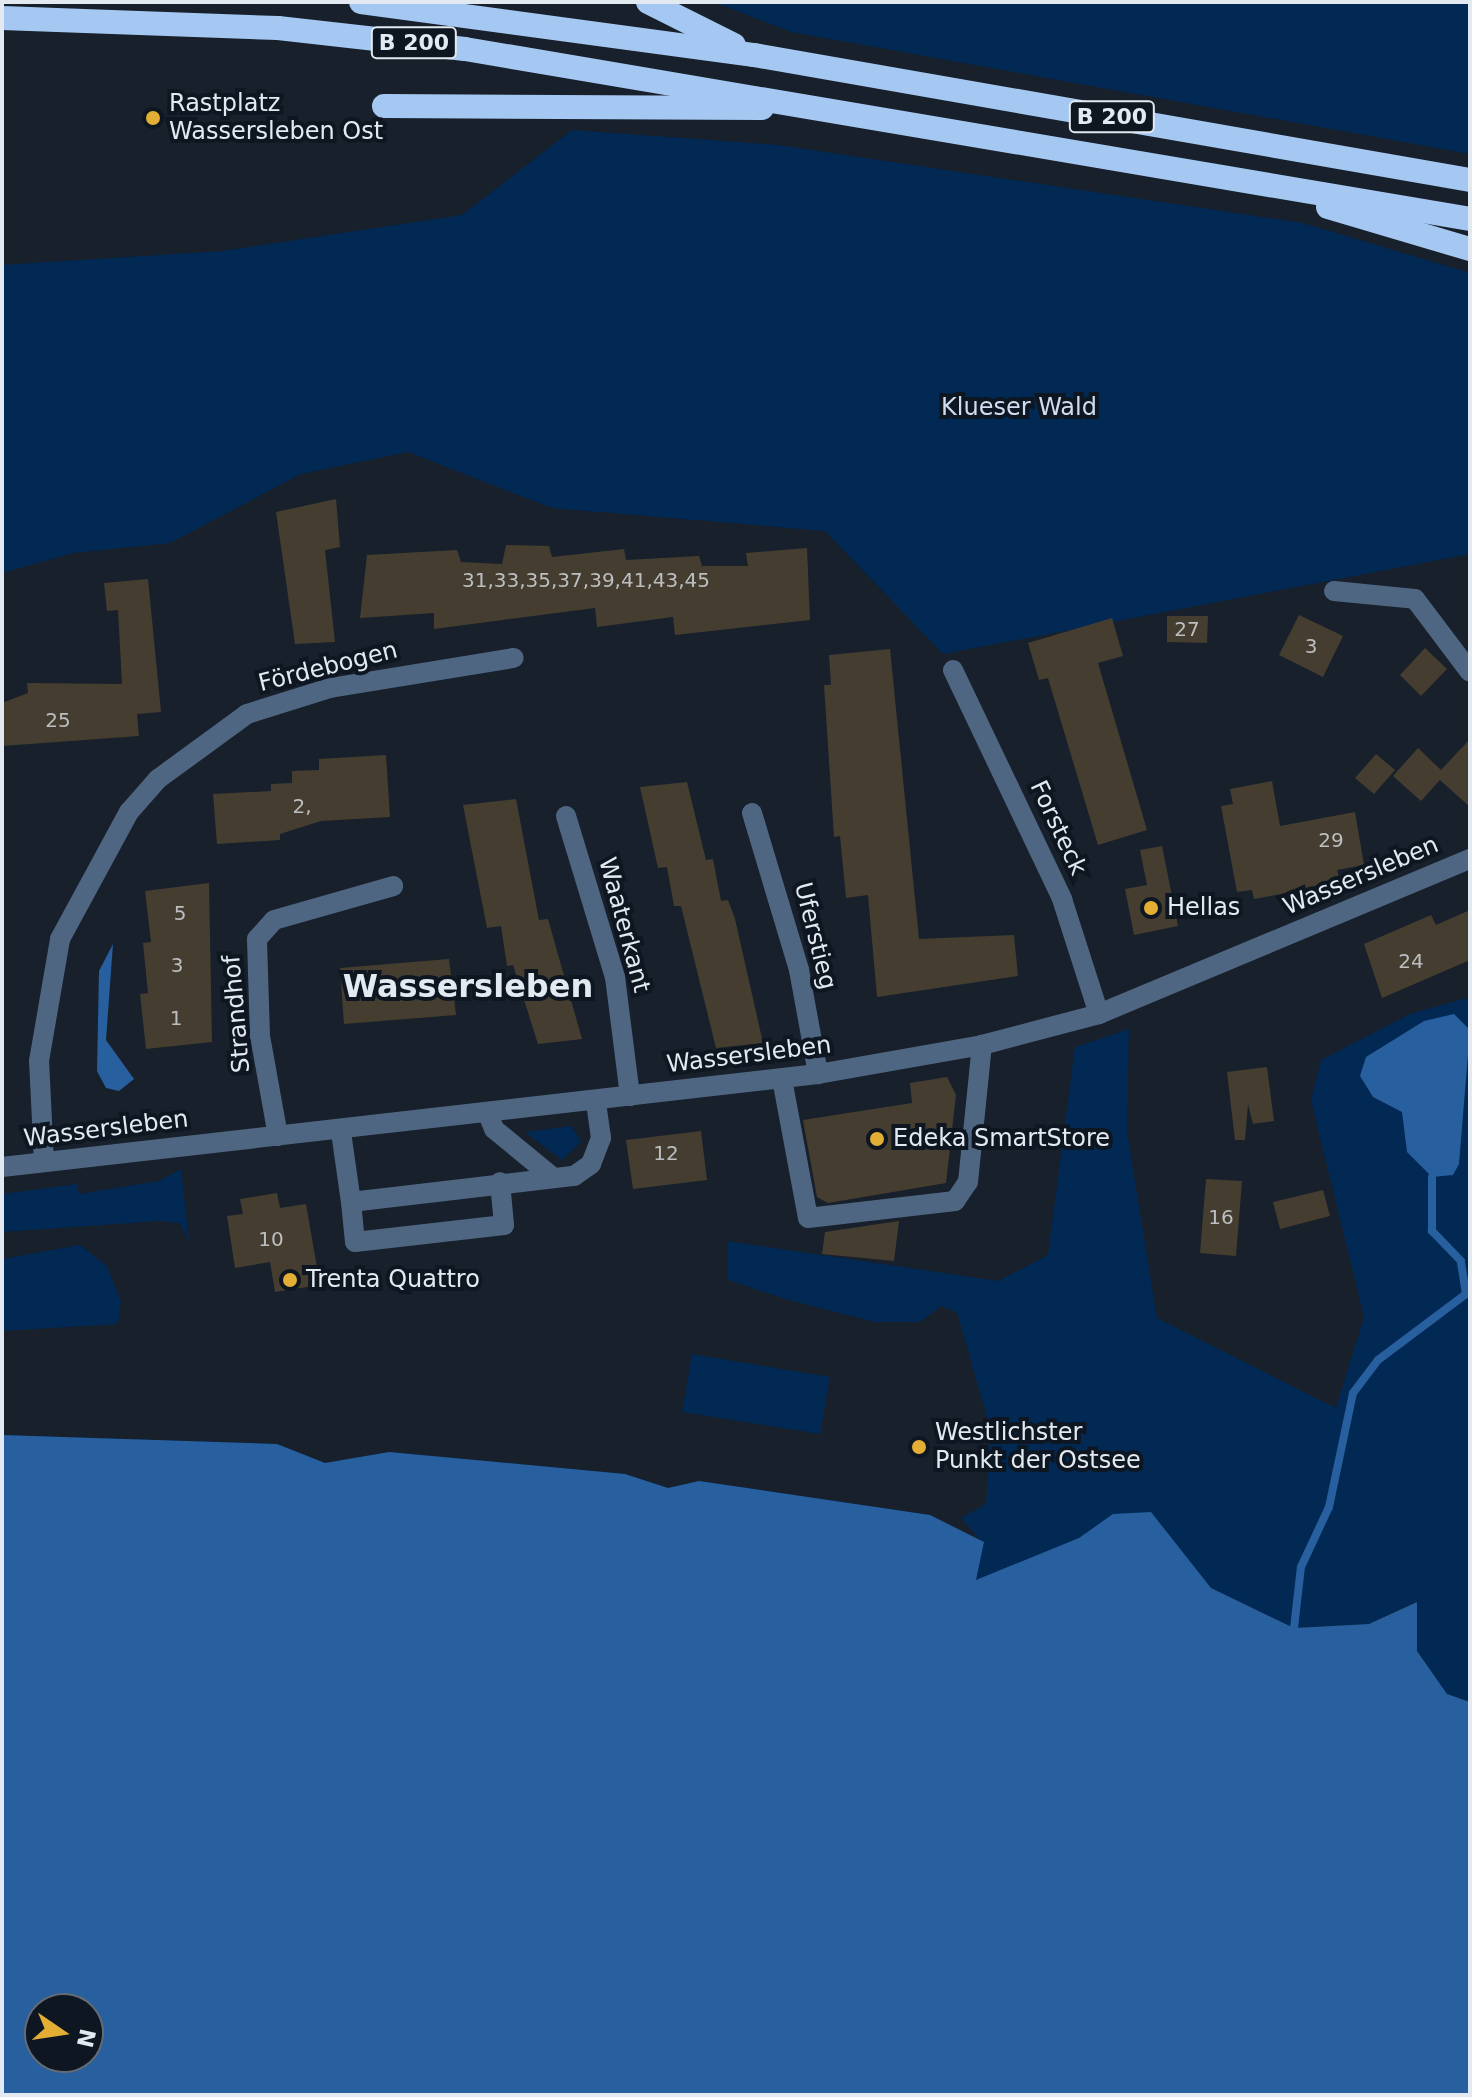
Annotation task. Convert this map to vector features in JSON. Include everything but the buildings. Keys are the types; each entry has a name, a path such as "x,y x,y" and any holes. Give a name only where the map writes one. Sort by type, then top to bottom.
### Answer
{"highway":[{"name":"B 200","path":"361,2 754,55 1470,180"},
{"path":"648,2 754,55"},
{"name":"B 200","path":"2,18 278,28 465,49 1470,219"},
{"path":"384,106 822,108"},
{"path":"1218,175 1470,249"}],"street":[{"path":"1334,591 1415,599 1470,672"},
{"name":"Fördebogen","path":"44,1162 39,1061 60,939 129,812 158,779 247,714 330,688 514,658"},
{"name":"Forsteck","path":"953,670 1062,899 1099,1014"},
{"name":"Uferstieg","path":"752,813 799,970 818,1074"},
{"name":"Waaterkant","path":"566,816 615,977 630,1096"},
{"name":"Wassersleben","path":"2,1167 278,1136 341,1132 782,1079 982,1045 1099,1014 1470,859"},
{"name":"Strandhof","path":"278,1136 260,1036 257,939 274,920 393,886"},
{"path":"782,1079 808,1218 955,1201 968,1182 982,1045"},
{"path":"351,1202 550,1175 574,1176 591,1164 601,1138 596,1101"},
{"path":"488,1114 494,1129 550,1175"},
{"path":"341,1132 355,1242 504,1225 500,1182"}],"green space":[{"path":"714,2 1470,2 1470,154 791,32"},
{"name":"Klueser Wald","path":"572,130 778,145 1303,223 1470,273 1470,554 943,654 825,531 552,508 408,452 301,474 170,543 73,553 2,573 2,265 222,251 462,215"},
{"path":"1470,997 1470,1702 1447,1694 1417,1651 1416,1602 1369,1624 1294,1628 1211,1588 986,1599 2,1435 277,1444 325,1463 389,1452 625,1474 668,1488 699,1481 930,1515 981,1541 961,1518 986,1504 991,1432 957,1312 941,1306 920,1322 875,1322 785,1299 728,1280 727,1241 998,1281 1048,1255 1075,1047 1129,1029 1127,1132 1157,1318 1336,1408 1364,1317 1311,1100 1321,1060 1410,1014"},
{"path":"572,1126 581,1142 562,1160 525,1132"},
{"path":"181,1169 189,1242 180,1223 160,1221 2,1232 2,1194 77,1184 79,1194 159,1181"},
{"path":"80,1245 107,1266 121,1301 118,1324 2,1331 2,1259"},
{"path":"692,1354 830,1377 820,1434 682,1412"}],"shaded area":[{"path":"113,944 106,1040 134,1079 119,1091 106,1088 97,1071 99,971"},
{"path":"1454,1014 1470,1030 1459,1164 1453,1175 1432,1177 1407,1152 1402,1112 1373,1097 1360,1076 1366,1057 1424,1021"},
{"path":"2,1435 277,1444 325,1463 389,1452 625,1474 668,1488 699,1481 930,1515 984,1542 976,1580 1079,1538 1113,1514 1151,1512 1211,1588 1294,1628 1369,1624 1417,1602 1417,1651 1447,1694 1470,1702 1470,2095 2,2095"}],"waterway":[{"path":"1294,1628 1301,1567 1329,1507 1353,1393 1378,1360 1466,1294 1461,1261 1432,1231 1432,1177"}],"place":[{"name":"Rastplatz Wassersleben Ost","path":"153,118"},
{"name":"Hellas","path":"1151,908"},
{"name":"Edeka SmartStore","path":"877,1139"},
{"name":"Trenta Quattro","path":"290,1280"},
{"name":"Westlichster Punkt der Ostsee","path":"919,1447"}],"district":[{"name":"Wassersleben","path":"468,986"}]}
